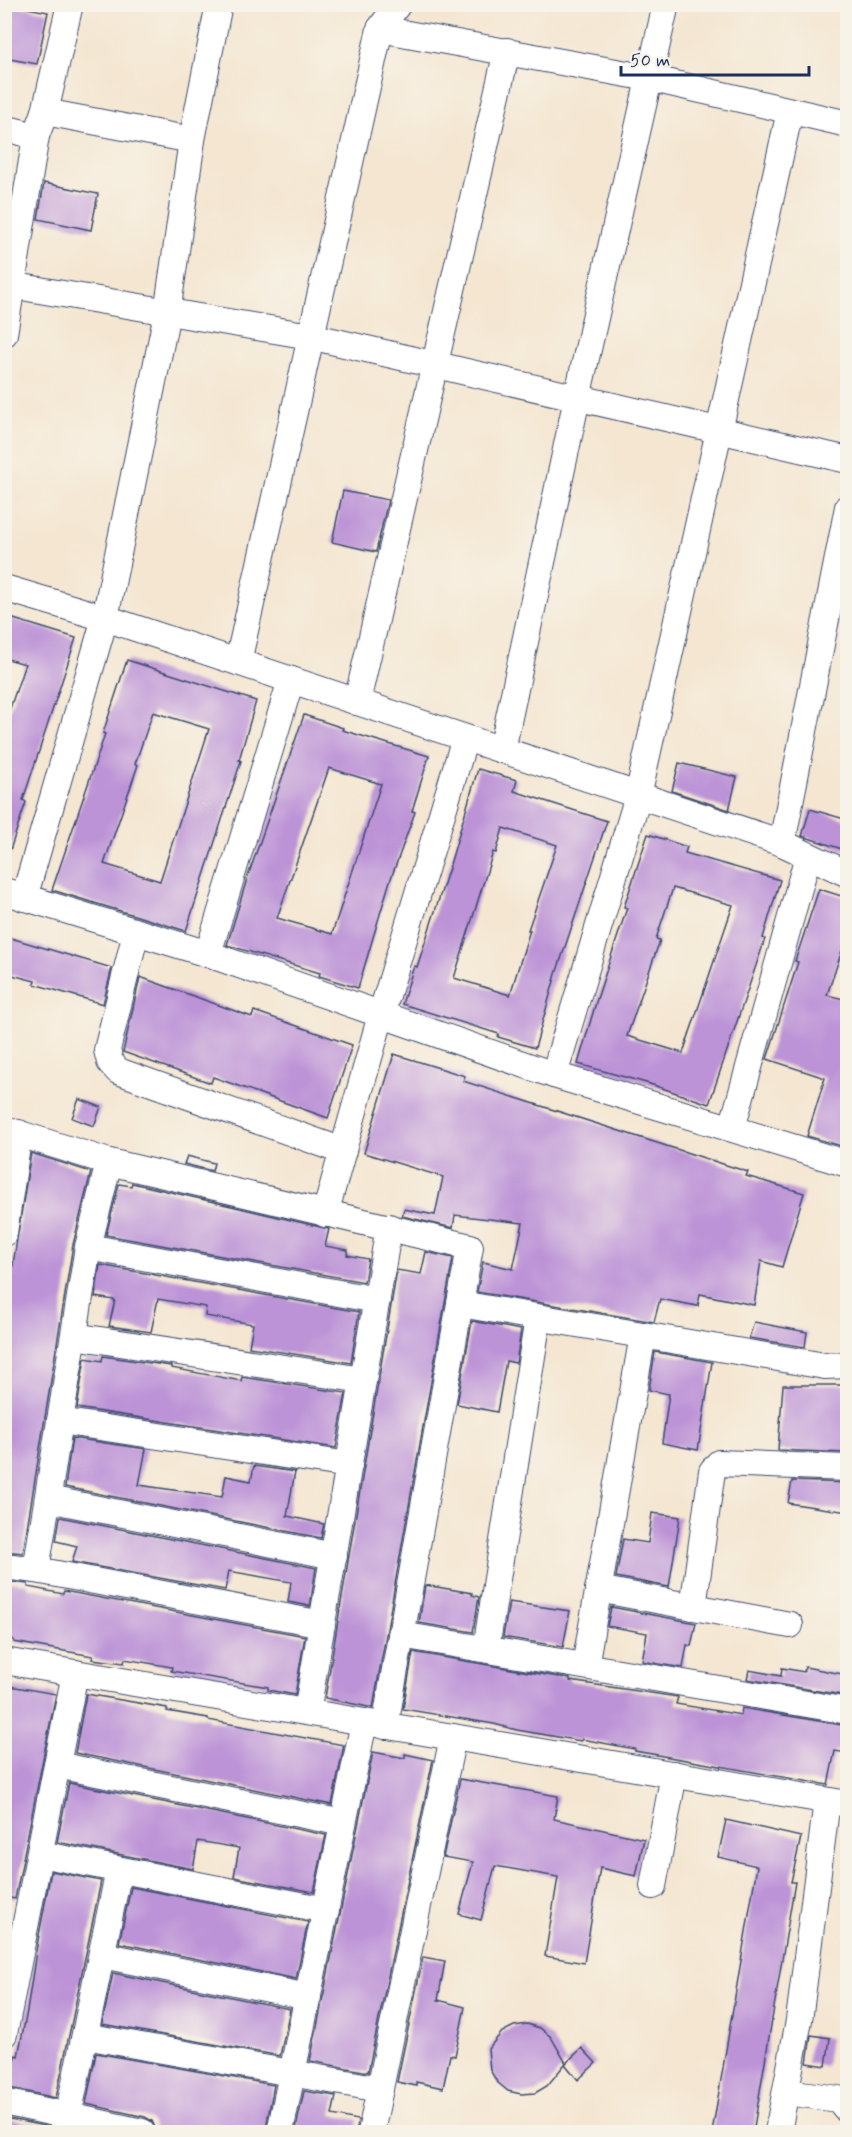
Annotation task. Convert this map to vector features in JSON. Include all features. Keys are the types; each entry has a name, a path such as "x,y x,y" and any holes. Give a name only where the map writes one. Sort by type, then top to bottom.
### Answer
{"street":[{"path":"4,334 9,285 40,124 70,4"},
{"path":"219,4 192,140 167,313 105,618 14,894 208,954 554,1075 848,1164"},
{"path":"238,662 380,29 398,4"},
{"path":"502,750 577,398 666,4"},
{"path":"380,29 649,78 848,124"},
{"path":"357,702 507,51"},
{"path":"554,1075 638,796 790,111"},
{"path":"4,128 40,124 192,140"},
{"path":"9,285 310,336 848,460"},
{"path":"782,843 848,507"},
{"path":"4,588 105,618 782,843 848,874"},
{"path":"208,954 291,680"},
{"path":"325,1214 381,1015 465,738"},
{"path":"732,1128 808,856"},
{"path":"136,932 107,1050 110,1062 118,1071 343,1151"},
{"path":"4,1233 12,1131 109,1162 470,1247 401,1635 343,1823 280,2133"},
{"path":"36,1570 88,1247 109,1162"},
{"path":"307,1712 389,1227"},
{"path":"88,1247 377,1300"},
{"path":"460,1304 825,1366 848,1365"},
{"path":"486,1649 538,1318"},
{"path":"585,1666 643,1335"},
{"path":"74,1336 363,1380"},
{"path":"60,1421 349,1465"},
{"path":"693,1607 712,1471 719,1462 848,1467"},
{"path":"48,1499 333,1556"},
{"path":"4,1566 36,1570 322,1624"},
{"path":"598,1589 790,1625"},
{"path":"401,1635 848,1712"},
{"path":"4,1661 837,1802 778,2133"},
{"path":"4,2034 75,1673"},
{"path":"371,2133 453,1737"},
{"path":"57,1765 343,1823"},
{"path":"653,1886 674,1774"},
{"path":"40,1854 326,1910"},
{"path":"68,2116 119,1869"},
{"path":"102,1955 308,1997"},
{"path":"85,2036 380,2089"},
{"path":"786,2092 838,2099 848,2111"},
{"path":"4,2102 142,2133"}],"building":[{"path":"7,4 48,12 37,64 4,58 4,16"},
{"path":"44,183 98,194 91,230 38,219"},
{"path":"343,491 388,500 376,552 332,542"},
{"path":"4,616 76,638 23,800 26,802 8,856 4,855 4,726 25,664 4,658"},
{"path":"127,660 256,701 239,760 241,761 186,931 52,890 105,734 103,733","holes":["153,712 209,729 160,881 104,864 138,765 135,764"]},
{"path":"304,715 343,728 342,730 429,756 412,811 415,812 389,884 358,988 319,976 320,973 227,945 247,879","holes":["329,768 381,784 332,934 277,918"]},
{"path":"679,763 737,777 729,810 672,791"},
{"path":"478,769 517,780 514,791 607,821 556,974 535,1048 498,1037 499,1034 402,1004 414,966 417,967","holes":["503,828 557,845 528,930 530,930 510,995 454,978 493,852 496,853"]},
{"path":"810,809 848,820 848,851 802,836"},
{"path":"648,834 687,847 685,853 780,880 763,938 765,939 709,1104 650,1084 578,1064 627,908 624,907","holes":["673,888 733,905 683,1053 627,1036 660,940 656,939"]},
{"path":"819,889 848,898 848,933 827,995 848,1000 848,1148 807,1136 825,1078 767,1059 798,962 795,961"},
{"path":"4,936 112,968 103,1004 4,973"},
{"path":"140,977 252,1017 254,1011 352,1045 328,1118 213,1077 211,1083 123,1052"},
{"path":"394,1054 465,1076 463,1081 748,1172 746,1176 804,1193 782,1267 761,1261 754,1305 700,1294 698,1306 660,1299 654,1322 477,1292 483,1262 513,1269 523,1223 455,1215 453,1228 402,1216 404,1209 435,1215 443,1177 364,1153"},
{"path":"79,1099 101,1107 94,1126 72,1118"},
{"path":"31,1153 91,1172 73,1245 23,1553 4,1551 4,1320"},
{"path":"187,1156 214,1163 212,1171 184,1164"},
{"path":"132,1183 329,1229 325,1246 348,1250 347,1255 368,1259 364,1282 106,1235 119,1184 131,1186"},
{"path":"426,1252 453,1258 373,1708 325,1698 397,1270 421,1274"},
{"path":"100,1265 359,1312 351,1363 249,1347 253,1324 205,1316 206,1307 158,1299 151,1332 109,1326 115,1300 95,1297"},
{"path":"472,1321 521,1330 516,1363 506,1361 497,1412 457,1404"},
{"path":"754,1322 807,1332 805,1347 749,1338"},
{"path":"655,1352 712,1362 698,1450 662,1443 669,1394 649,1390"},
{"path":"103,1356 171,1366 171,1368 241,1381 242,1377 346,1393 336,1448 77,1408 85,1358 102,1361"},
{"path":"783,1385 848,1385 848,1453 778,1450"},
{"path":"72,1438 146,1449 139,1485 222,1497 226,1476 251,1481 254,1466 295,1472 287,1516 324,1524 321,1538 65,1487"},
{"path":"792,1481 848,1483 848,1512 788,1503"},
{"path":"652,1513 680,1517 669,1587 616,1577 623,1539 648,1543"},
{"path":"60,1517 316,1568 310,1606 288,1602 291,1582 229,1571 225,1590 72,1562 77,1546 56,1541"},
{"path":"4,1581 28,1584 28,1587 63,1594 64,1591 305,1636 295,1695 268,1690 268,1687 171,1671 172,1667 125,1659 124,1663 92,1659 93,1656 14,1642 14,1640 4,1638"},
{"path":"425,1585 472,1593 479,1597 473,1632 419,1623"},
{"path":"509,1602 570,1611 563,1647 503,1637"},
{"path":"611,1607 696,1623 691,1646 687,1645 683,1668 642,1661 647,1633 607,1626"},
{"path":"413,1652 570,1679 570,1681 678,1697 676,1704 741,1715 742,1708 848,1726 848,1753 835,1751 828,1785 635,1751 635,1749 582,1739 581,1741 403,1709"},
{"path":"805,1667 848,1675 848,1696 747,1679 749,1670 781,1676 782,1668 804,1672"},
{"path":"4,1685 56,1694 15,1899 4,1897"},
{"path":"86,1694 167,1708 167,1711 208,1718 208,1720 344,1745 332,1805 75,1753"},
{"path":"373,1752 405,1758 405,1754 433,1760 368,2072 310,2061"},
{"path":"460,1779 558,1796 554,1819 644,1839 636,1876 600,1868 584,1963 545,1956 558,1877 495,1866 481,1920 459,1914 473,1862 443,1857"},
{"path":"69,1783 326,1835 314,1892 234,1877 239,1848 198,1841 193,1869 57,1842"},
{"path":"726,1820 801,1837 791,1882 795,1882 753,2133 712,2133 757,1866 718,1857"},
{"path":"51,1871 101,1881 56,2098 10,2088 15,2055 18,2056 27,2011"},
{"path":"131,1887 308,1922 296,1979 119,1943"},
{"path":"423,1957 445,1961 438,2000 465,2007 455,2056 450,2055 443,2088 416,2082 416,2086 397,2082"},
{"path":"113,1973 290,2009 280,2056 102,2024"},
{"path":"527,2024 540,2028 551,2037 566,2063 582,2048 596,2063 578,2080 565,2064 547,2086 535,2093 521,2094 508,2091 497,2082 490,2070 488,2049 502,2032 514,2026"},
{"path":"811,2035 830,2038 826,2066 807,2063"},
{"path":"96,2053 274,2085 265,2133 169,2133 156,2130 152,2121 145,2117 86,2104"},
{"path":"304,2091 336,2096 332,2115 358,2120 356,2133 295,2133"},
{"path":"5,2118 64,2130 74,2133 4,2133"}]}
